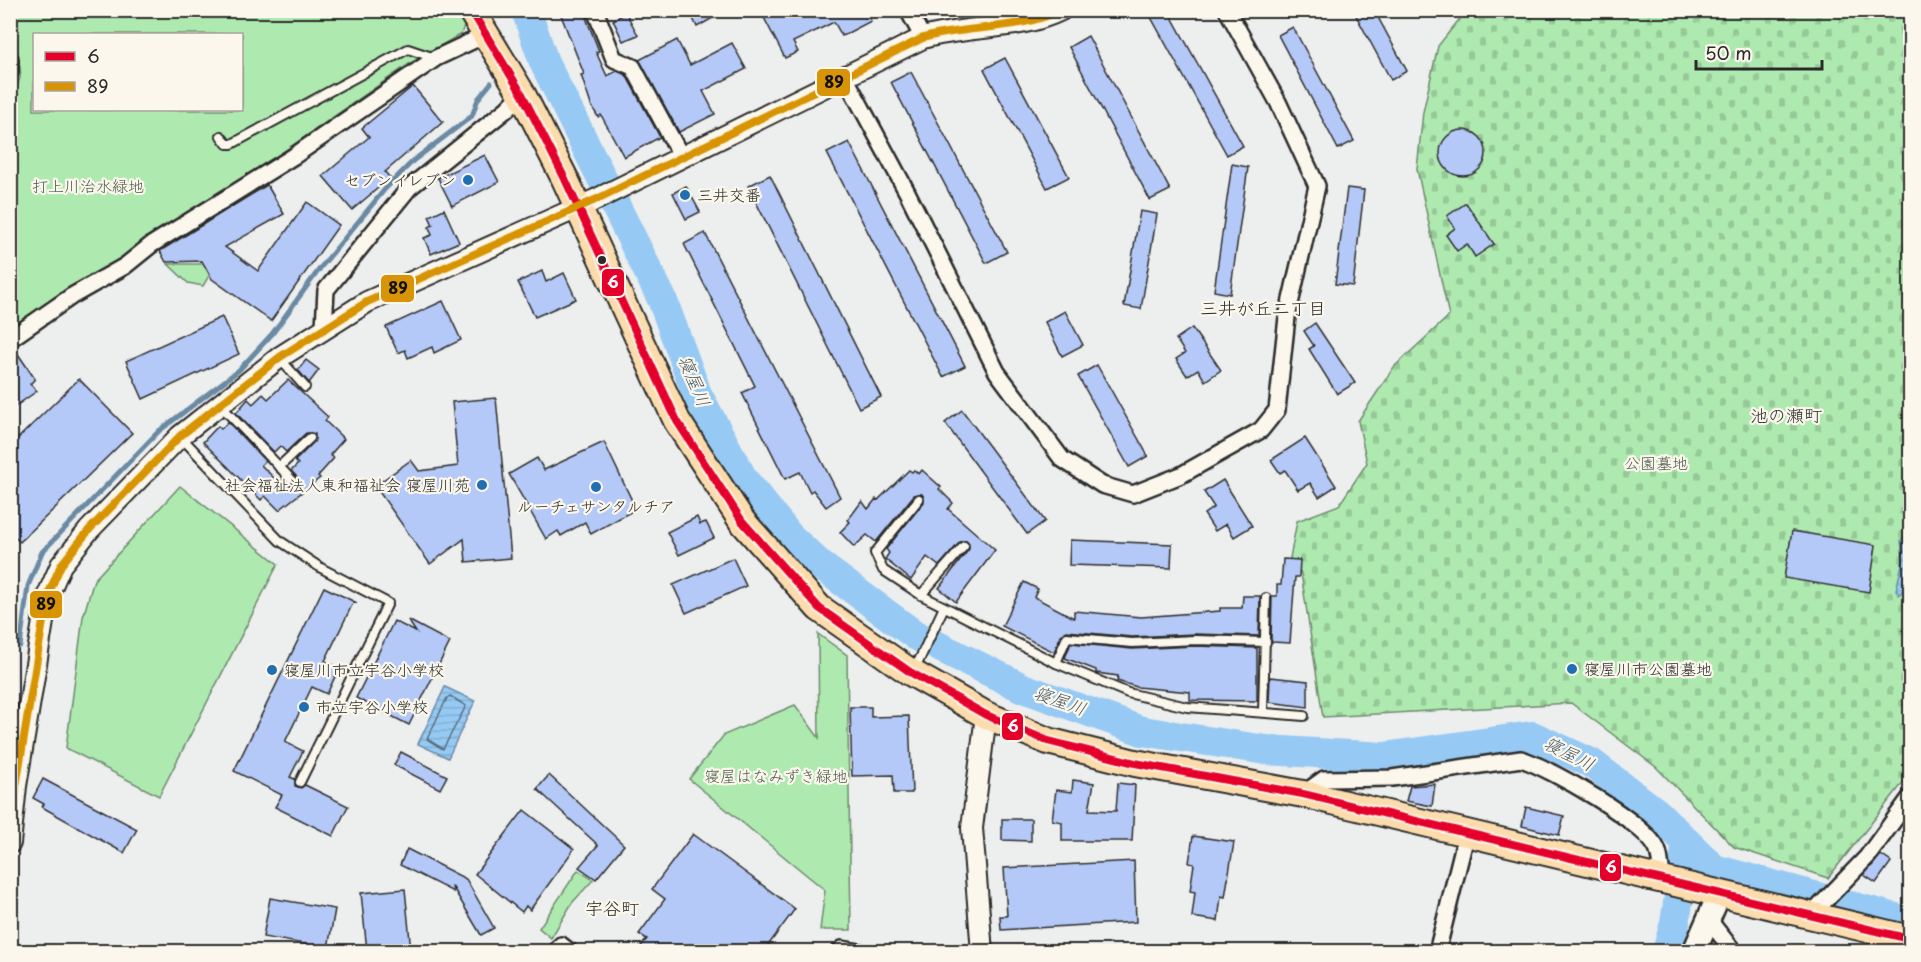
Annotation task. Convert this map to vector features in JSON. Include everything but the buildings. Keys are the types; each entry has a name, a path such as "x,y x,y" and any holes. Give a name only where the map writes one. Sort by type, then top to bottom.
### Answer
{"main road":[{"path":"476,17 587,204 677,422 742,521 819,608 918,663 986,715 1048,741 1179,772 1304,794 1709,892 1817,909 1911,939"},
{"path":"1694,951 1708,919 1709,892"}],"street":[{"path":"908,10 923,38"},
{"path":"10,843 16,786 47,597 61,565 142,473 180,436 279,358 324,327 367,302 587,204 844,75 923,38 944,32 1024,23 1061,10"},
{"path":"844,75 907,192 997,372 1062,459 1102,485 1133,494 1180,475 1260,430 1276,410 1287,316 1317,186 1278,102 1227,10"},
{"path":"601,13 614,59 633,67 681,156"},
{"path":"10,339 72,296 125,266 151,245 294,156 436,58 476,17"},
{"path":"10,59 10,72"},
{"path":"324,327 326,290 409,188 507,109 522,94"},
{"path":"982,951 972,828 986,715"},
{"path":"1304,794 1324,779 1392,778 1521,759 1540,765 1601,802 1646,834 1657,849 1664,882"},
{"path":"1817,909 1867,857 1911,798"},
{"path":"1437,951 1467,832"},
{"path":"1708,919 1734,951"},
{"path":"556,951 561,945 570,951"},
{"path":"839,951 842,949 860,951"}],"lane":[{"path":"220,136 227,144 232,144 408,49 436,58"},
{"path":"279,358 305,387"},
{"path":"220,405 292,480"},
{"path":"180,436 280,541 321,568 388,603 300,782"},
{"path":"279,467 310,438"},
{"path":"919,499 875,553 883,570 921,595 1056,663 1128,693 1187,707 1304,716"},
{"path":"921,595 964,546"},
{"path":"1263,712 1266,598"},
{"path":"918,663 944,607"},
{"path":"1056,663 1067,638 1132,643 1195,640 1266,642"}],"green space":[{"name":"打上川治水緑地","path":"455,10 464,26 461,34 412,62 233,187 138,246 11,332 10,93 20,79 21,72 11,35 11,11"},
{"path":"1427,11 1457,11 1451,17 1439,18"},
{"name":"公園墓地","path":"1466,11 1910,11 1910,774 1828,878 1734,847 1656,767 1571,703 1323,717 1301,573 1290,558 1297,521 1339,505 1367,463 1358,421 1394,367 1449,316 1417,169 1423,112 1438,46"},
{"path":"168,264 206,264 213,269 203,286 188,283"},
{"path":"180,486 278,564 159,796 66,748 83,617 94,580"},
{"name":"寝屋はなみずき緑地","path":"818,634 847,655 851,930 820,930 825,890 689,779 724,735 795,705 819,738"},
{"path":"578,870 593,880 572,903 551,938 539,928"}],"water":[{"path":"1910,531 1909,574 1904,589 1899,595 1896,590 1903,560 1901,540"},
{"path":"445,687 475,701 448,758 418,744"}],"waterway":[{"name":"寝屋川","path":"526,10 544,62 662,299 697,394 743,479 789,536 820,565 915,635 1023,688 1142,731 1266,750 1384,757 1532,736 1591,763 1657,813 1714,869 1910,922"},
{"path":"20,646 28,586 42,552 159,431 239,370 272,334 321,267 385,189 414,160 472,116 478,99 491,83"},
{"path":"1667,952 1675,923 1687,843"}],"transit line":[{"name":"6","path":"471,10 522,94 565,179 677,421 742,521 819,608 910,672 986,715 1048,741 1135,763 1303,794 1910,939"},
{"name":"89","path":"10,843 16,786 47,597 61,565 89,530 180,436 280,357 367,302 595,200 923,38 958,31 1011,25 1045,17 1061,10"}],"place":[{"name":"セブンイレブン","path":"468,180"},
{"name":"三井交番","path":"685,195"},
{"name":"社会福祉法人東和福祉会 寝屋川苑","path":"482,485"},
{"name":"ルーチェサンタルチア","path":"596,487"},
{"name":"寝屋川市公園墓地","path":"1572,669"},
{"name":"寝屋川市立宇谷小学校","path":"272,670"},
{"name":"市立宇谷小学校","path":"304,707"}],"district":[{"name":"三井が丘二丁目","path":"1263,309"},
{"name":"池の瀬町","path":"1786,416"},
{"name":"宇谷町","path":"612,909"}]}
